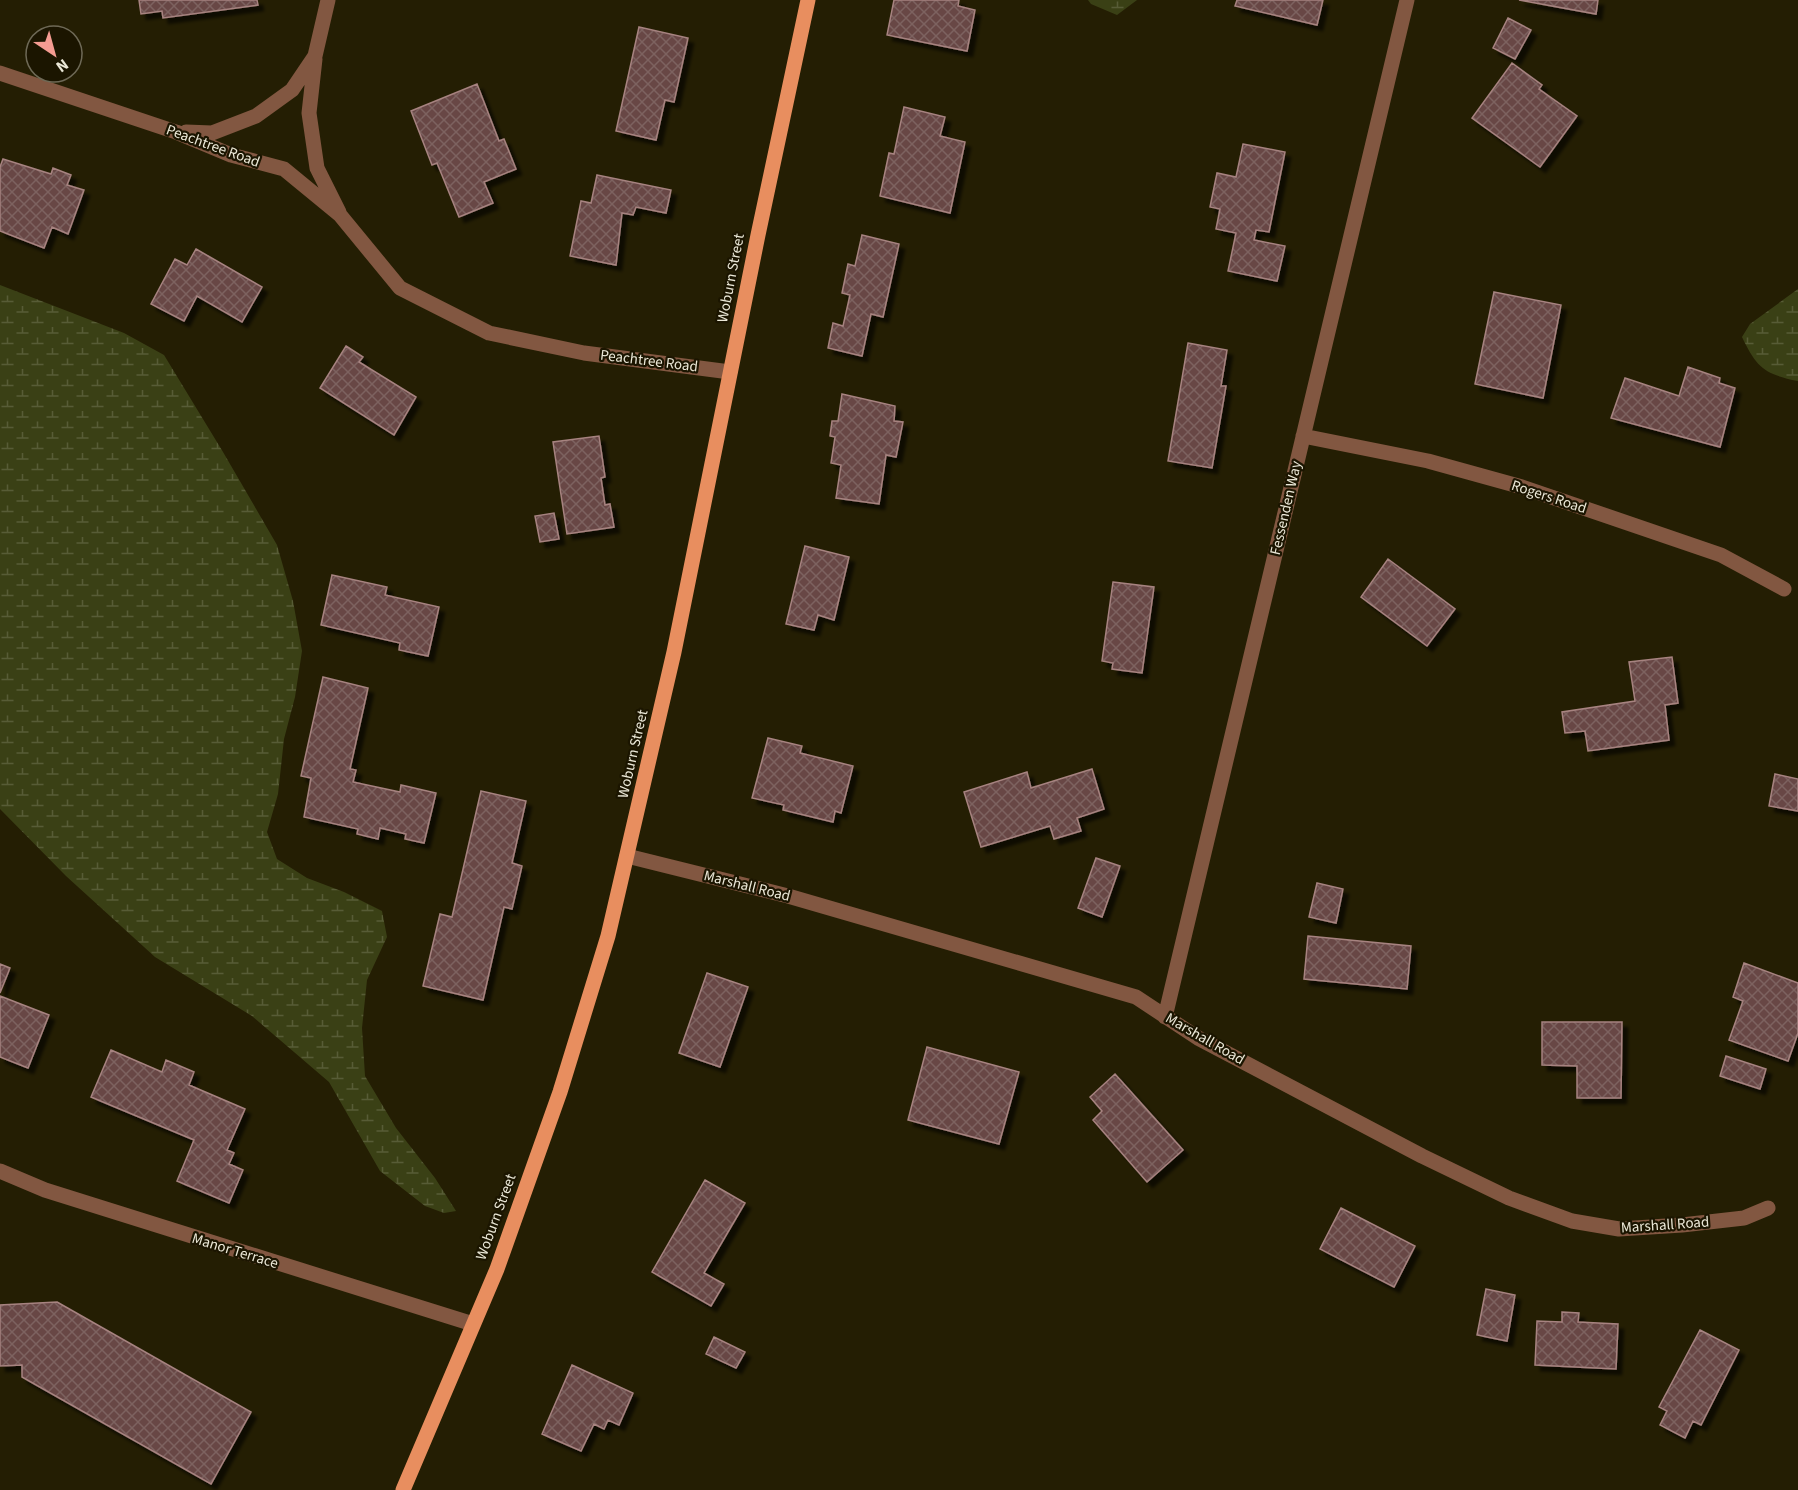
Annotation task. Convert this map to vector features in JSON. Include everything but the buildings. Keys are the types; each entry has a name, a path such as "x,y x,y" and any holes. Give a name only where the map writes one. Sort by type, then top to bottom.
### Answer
{"main road":[{"name":"Woburn Street","path":"403,1490 496,1269 560,1092 608,936 674,652 808,0"}],"street":[{"path":"328,0 315,56 309,113 317,168 340,215"},
{"name":"Fessenden Way","path":"1165,1017 1407,0"},
{"path":"176,132 212,134 256,116 292,90 315,56"},
{"name":"Peachtree Road","path":"0,73 176,132 231,155 284,169 340,215 400,288 489,333 584,353 730,372"},
{"name":"Rogers Road","path":"1303,436 1428,461 1522,487 1721,555 1784,588"},
{"name":"Marshall Road","path":"627,856 788,896 1136,998 1198,1038 1422,1156 1509,1197 1572,1221 1619,1229 1682,1225 1744,1218 1768,1208"},
{"name":"Manor Terrace","path":"0,1171 45,1190 473,1324"}],"green space":[{"path":"1088,0 1137,0 1117,15 1091,4"},
{"path":"0,285 124,333 164,355 277,545 293,601 302,651 295,697 284,739 278,794 267,832 277,859 307,878 344,892 382,911 387,937 367,980 362,1028 365,1076 396,1128 435,1178 456,1211 444,1213 425,1206 380,1171 329,1082 252,1016 155,957 66,876 0,809"},
{"path":"1798,289 1798,381 1777,376 1763,368 1752,356 1742,337 1750,324"}]}
